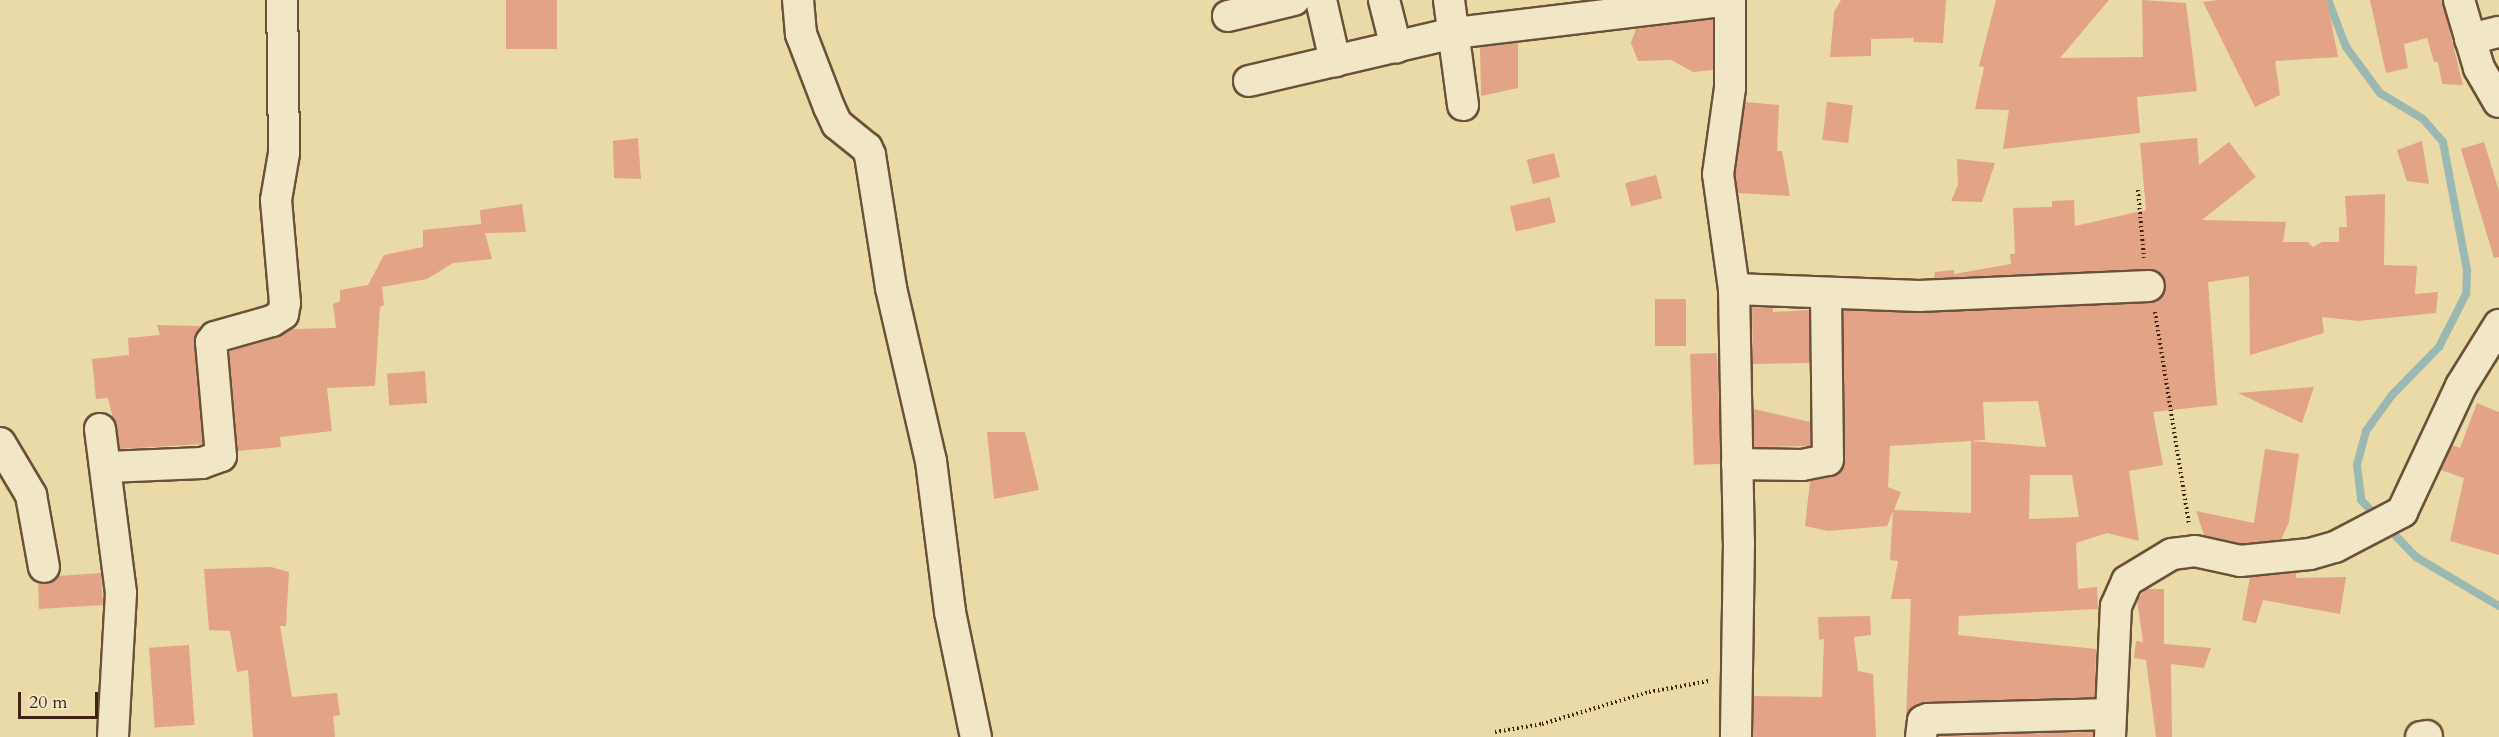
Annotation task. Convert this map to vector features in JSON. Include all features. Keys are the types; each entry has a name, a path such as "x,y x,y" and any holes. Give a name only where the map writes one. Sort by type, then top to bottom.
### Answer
{"street":[{"path":"108,467 202,463 220,456 211,342 215,337 272,321 283,314 285,303 276,200 284,153 282,0"},
{"path":"798,0 801,34 829,107 837,124 862,143 870,155 891,288 931,461 950,612 976,737"},
{"path":"1228,16 1294,0"},
{"path":"1321,0 1335,61"},
{"path":"1384,0 1396,47"},
{"path":"1449,0 1463,105"},
{"path":"1249,81 1454,33 1730,0 1729,99 1718,174 1734,289 1737,465 1736,737"},
{"path":"2459,0 2479,68 2499,102"},
{"path":"2470,39 2499,32"},
{"path":"1734,289 1919,296 2149,286"},
{"path":"1737,465 1802,465 1828,460 1826,293"},
{"path":"1921,737 1923,721 1928,719 2110,726 2116,606 2127,580 2157,560 2194,551 2240,561 2273,560 2335,547 2402,512 2460,386 2499,325"},
{"path":"100,429 108,467 121,593 113,737"},
{"path":"0,443 31,495 44,567"}],"path":[{"path":"2138,190 2149,286 2175,454 2194,551"},
{"path":"1495,732 1542,724 1649,692 1736,680"}],"building":[{"path":"506,0 557,0 557,49 506,49"},
{"path":"1841,0 1946,0 1943,43 1913,42 1914,38 1871,39 1871,56 1830,57 1834,12"},
{"path":"1996,0 2109,0 2060,58 2143,57 2142,0 2186,3 2197,91 2137,97 2140,133 2003,149 2009,110 1975,109 1984,67 1979,66"},
{"path":"2327,0 2338,57 2275,61 2280,95 2255,107 2203,2"},
{"path":"2370,0 2442,0 2463,85 2442,84 2438,62 2434,62 2427,38 2404,44 2408,68 2386,73"},
{"path":"1713,19 1713,70 1693,72 1671,60 1638,61 1631,43 1636,29"},
{"path":"1518,43 1518,88 1481,96 1480,47"},
{"path":"1745,102 1779,105 1777,151 1782,151 1790,196 1738,193 1735,174"},
{"path":"1827,102 1853,105 1848,143 1822,140"},
{"path":"638,138 641,179 614,178 613,141"},
{"path":"2197,138 2199,165 2229,142 2256,177 2202,220 2286,222 2283,242 2308,242 2313,247 2322,242 2339,242 2339,227 2347,227 2345,196 2385,194 2384,265 2417,266 2415,294 2438,292 2436,313 2358,321 2322,317 2324,333 2250,355 2249,276 2208,282 2217,405 2153,412 2163,465 2129,471 2139,541 2107,533 2076,543 2078,589 2097,587 2098,609 1959,616 1958,635 2096,649 2095,697 1927,702 1910,710 1906,718 1911,599 1891,599 1898,561 1890,560 1893,511 1887,526 1828,531 1805,526 1810,481 1838,474 1845,460 1843,310 1920,313 2158,301 2166,285 2163,276 2149,269 1934,278 1935,272 1954,270 1954,274 2011,264 2010,254 2015,254 2013,208 2052,207 2052,201 2074,200 2075,226 2146,210 2140,143","holes":["2038,401 2046,447 1971,441 1971,513 1894,510 1901,492 1888,487 1890,446 1985,440 1983,402","2030,475 2072,475 2079,517 2029,519"]},
{"path":"2422,141 2429,184 2407,181 2397,150"},
{"path":"2484,142 2499,191 2499,257 2494,258 2461,149"},
{"path":"1554,153 1560,177 1533,184 1527,160"},
{"path":"1957,159 1995,163 1982,202 1951,201 1958,185"},
{"path":"1656,175 1662,198 1631,206 1625,183"},
{"path":"1550,197 1556,222 1516,232 1510,206"},
{"path":"522,204 526,232 485,233 492,259 453,263 427,279 382,287 384,305 380,307 375,386 327,388 332,431 280,437 281,447 238,451 229,351 277,338 292,329 336,328 333,304 340,301 340,290 368,285 384,255 423,247 423,230 481,224 480,210"},
{"path":"1655,299 1686,299 1686,346 1655,346"},
{"path":"1752,307 1773,308 1773,312 1809,310 1810,363 1753,364"},
{"path":"157,325 200,326 194,344 203,444 120,449 108,398 96,399 92,359 129,355 128,338 160,335"},
{"path":"1717,353 1721,464 1694,465 1690,354"},
{"path":"425,371 427,403 389,406 387,374"},
{"path":"2314,387 2302,423 2238,393"},
{"path":"2477,403 2499,412 2499,555 2450,541 2464,478 2441,470 2452,445 2460,448"},
{"path":"1754,409 1810,422 1811,446 1754,447"},
{"path":"987,432 1025,432 1039,490 994,499"},
{"path":"2265,449 2299,454 2289,522 2281,540 2241,544 2204,535 2196,511 2254,523"},
{"path":"271,567 289,572 286,626 280,626 292,697 337,693 340,715 333,716 335,737 253,737 248,670 237,672 230,631 209,630 204,569"},
{"path":"101,573 103,605 39,609 38,583 48,584 58,576"},
{"path":"2296,573 2296,578 2346,577 2340,614 2263,600 2256,623 2242,620 2250,577"},
{"path":"2146,589 2164,589 2164,644 2211,648 2204,668 2171,664 2172,737 2156,737 2146,660 2134,658 2136,641 2143,642 2137,600"},
{"path":"1870,616 1871,635 1854,637 1858,671 1873,674 1876,737 1753,737 1754,696 1822,697 1824,639 1819,640 1818,617"},
{"path":"189,645 195,725 155,728 149,648"},
{"path":"2093,732 2093,737 1938,737 1939,736"}],"waterway":[{"path":"2328,0 2346,47 2380,93 2423,119 2443,142 2467,270 2466,294 2439,347 2392,395 2366,431 2357,465 2361,500 2416,557 2499,606"}]}
